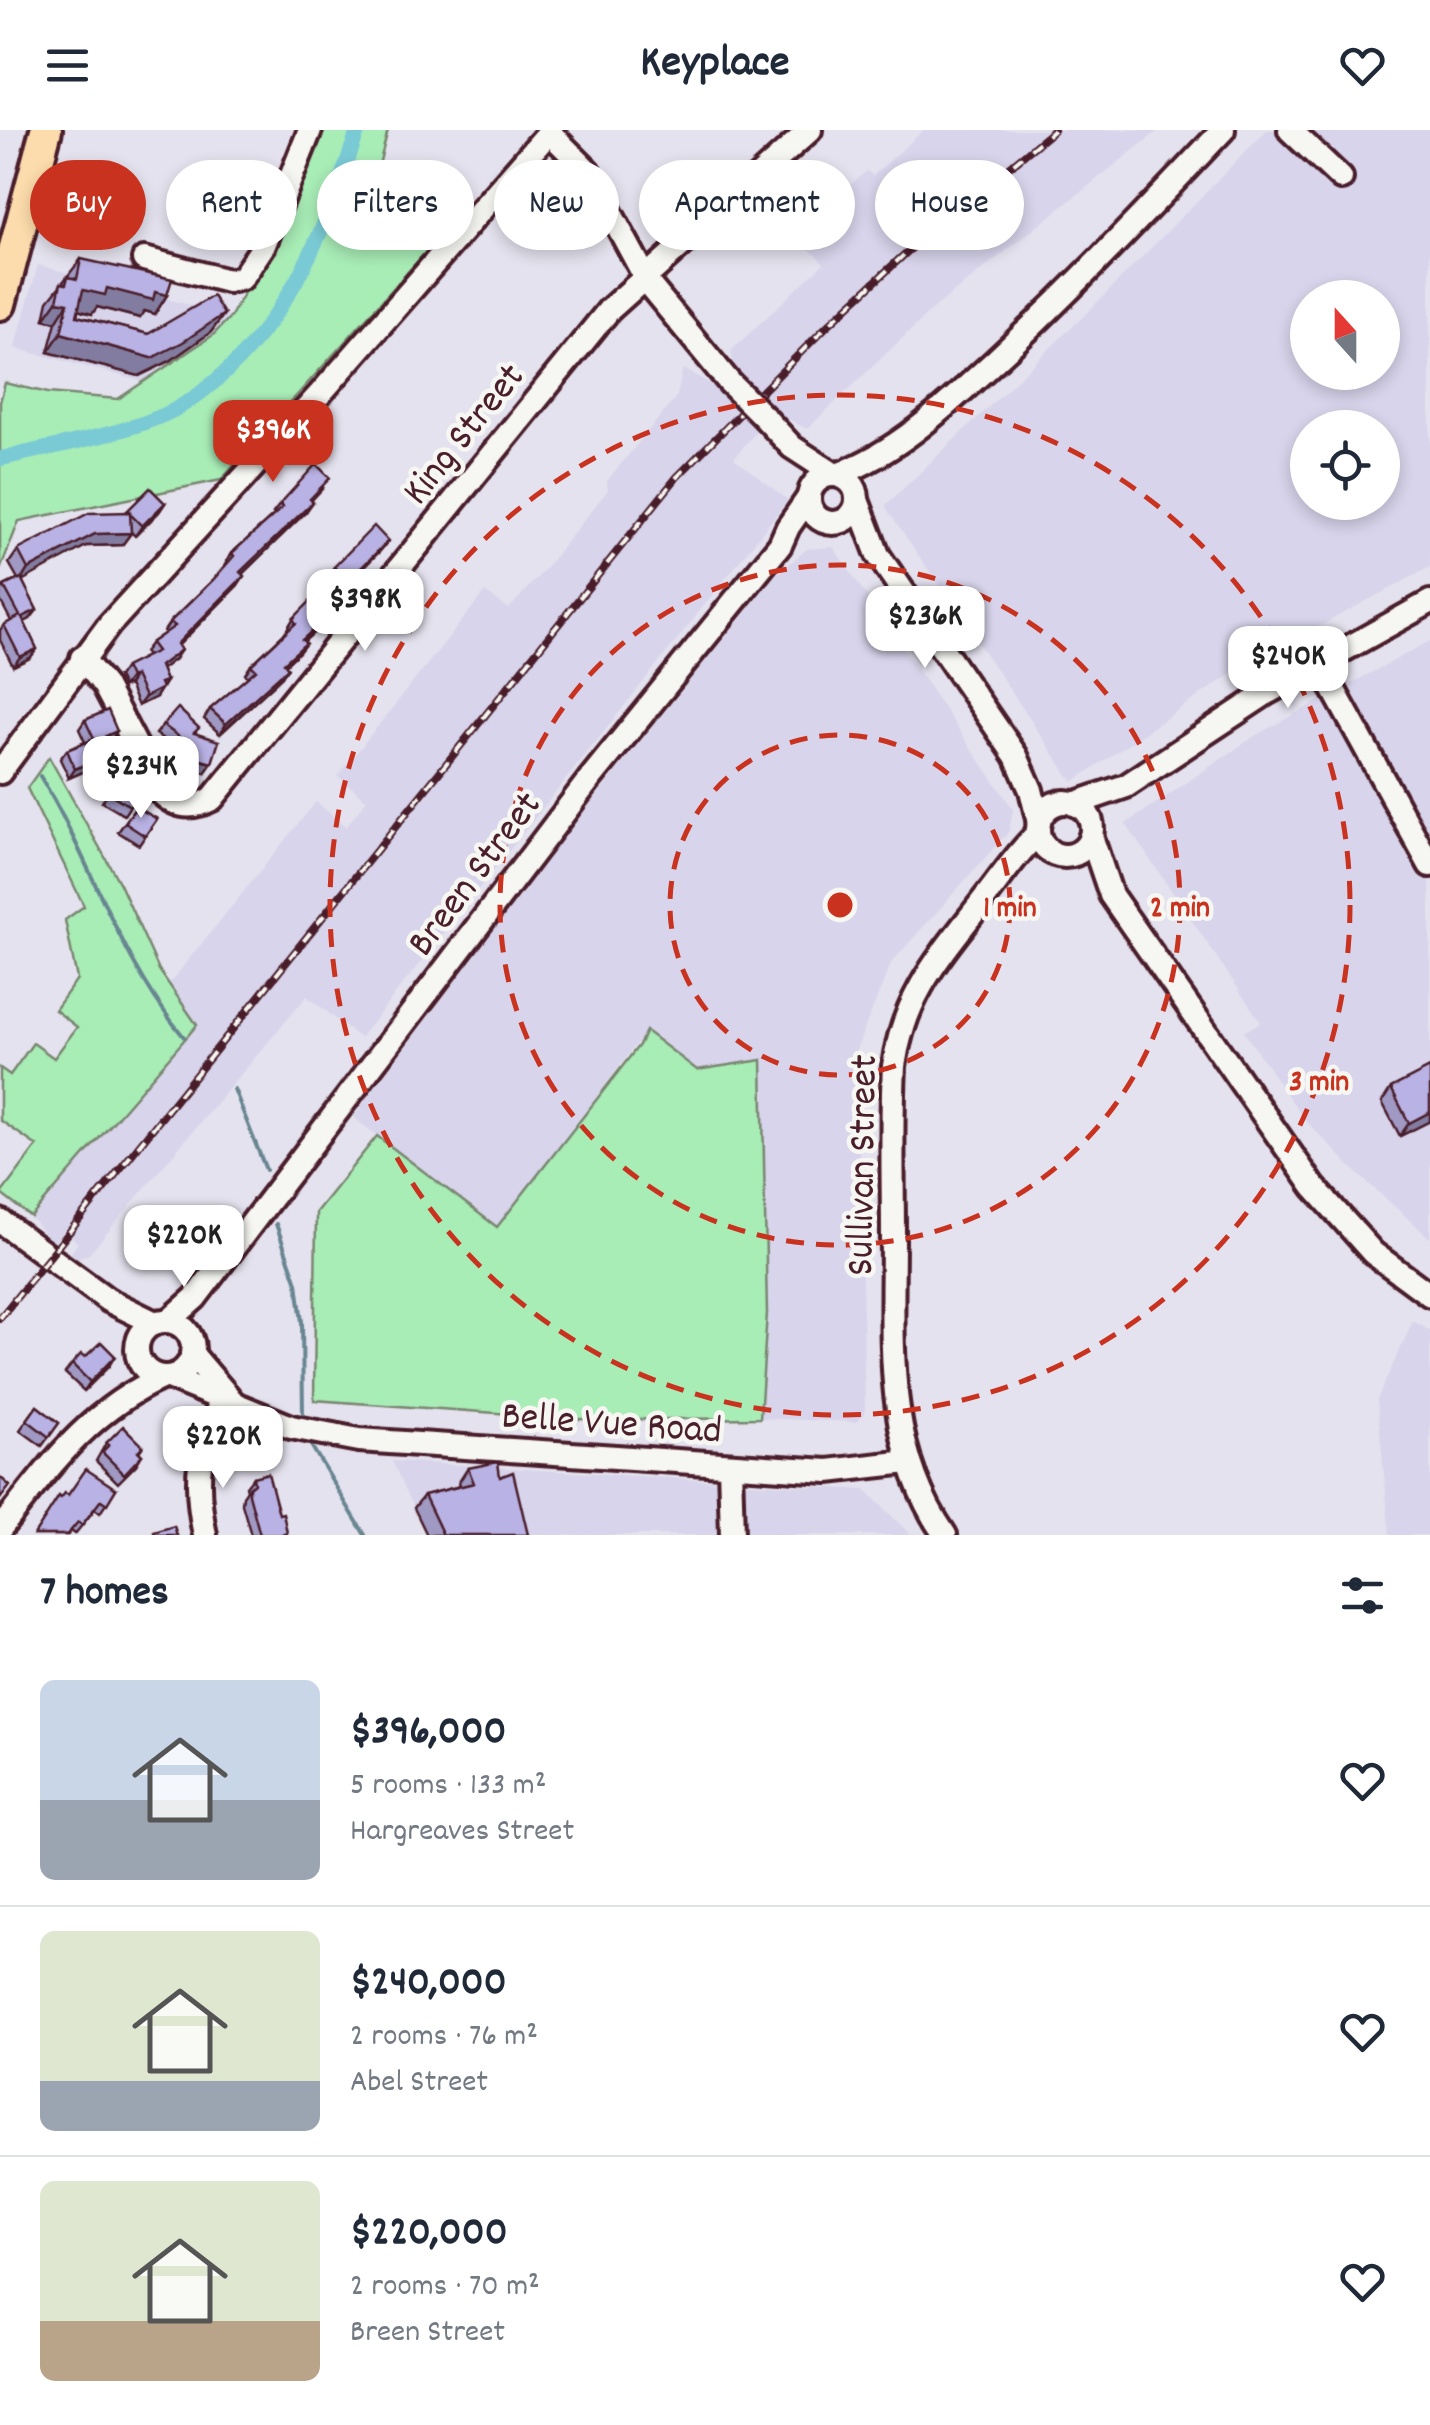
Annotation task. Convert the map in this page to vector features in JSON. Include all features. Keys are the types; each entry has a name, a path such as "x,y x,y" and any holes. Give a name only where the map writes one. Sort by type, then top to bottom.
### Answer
{"highway":[{"path":"0,249 28,130"},
{"path":"0,304 46,130"}],"street":[{"path":"144,259 228,281 242,278 264,245 310,130"},
{"name":"King Street","path":"82,658 104,685 162,793 175,804 185,806 212,799 599,321 644,276 810,130"},
{"path":"809,496 821,478 886,452 950,402 1074,288 1224,130"},
{"path":"1290,130 1341,178"},
{"path":"2,767 82,658 133,597 320,394 550,131 588,171 644,276 690,338 792,447 852,483 878,555 1016,756 1031,790 1046,849 1072,861 1111,895 1337,1217 1379,1259 1430,1295"},
{"path":"792,447 816,516 878,555"},
{"path":"830,523 846,519 886,452"},
{"name":"Breen Street","path":"162,1322 185,1310 589,780 780,544 809,496"},
{"name":"Breen Street","path":"780,544 830,523"},
{"path":"1038,828 1049,808 1126,786 1235,712 1430,602"},
{"path":"1320,663 1430,866"},
{"path":"1016,756 1088,815 1111,895"},
{"path":"1058,855 1076,854 1126,786"},
{"name":"Sullivan Street","path":"908,1462 898,1420 892,1354 895,1054 903,1022 922,981 1038,828"},
{"name":"Sullivan Street","path":"987,896 1031,862 1058,855"},
{"path":"0,1221 87,1285 186,1330 192,1351 184,1370 111,1404"},
{"name":"Breen Street","path":"192,1351 200,1320 231,1251"},
{"path":"87,1285 146,1369 165,1377"},
{"path":"0,1529 56,1460 111,1404 139,1354 143,1332 162,1322"},
{"name":"Belle Vue Road","path":"192,1351 228,1399"},
{"name":"Belle Vue Road","path":"165,1377 291,1427 359,1440 828,1471 908,1462"},
{"path":"205,1535 196,1480 208,1428 228,1399"},
{"path":"908,1462 945,1535"},
{"path":"730,1465 732,1535"}],"shaded area":[{"path":"924,130 1159,130 1024,237 1024,160 891,160"},
{"path":"1267,130 1430,130 1430,567 1235,671 1073,782 885,506 1091,309"},
{"path":"867,171 873,176 875,250 1007,250 935,307 807,429 773,411 734,458 788,500 360,1038 307,996 89,1254 76,1258 70,1254 78,1243 65,1230 52,1245 31,1217 197,1025 169,984 316,802 346,827 367,800 338,776 485,592 509,609 545,569 608,490 607,481 677,396 683,369 722,390 736,377 731,351 824,263 811,250 855,250 855,181"},
{"path":"38,265 231,316 213,335 144,382 15,348"},
{"path":"833,547 1013,809 1009,831 891,963 857,1047 865,1414 856,1422 760,1418 767,1313 762,1060 697,1070 646,1031 497,1228 353,1117 572,826 775,576 807,549"},
{"path":"1430,641 1430,1238 1304,1119 1244,1032 1261,1022 1126,824 1258,734"},
{"path":"1413,1321 1430,1331 1430,1535 1390,1535 1377,1400"},
{"path":"392,1461 865,1490 911,1535 427,1535"}],"green space":[{"path":"323,130 388,130 380,160 317,160 317,250 427,250 221,480 19,521 0,570 0,402 5,383 48,393 118,399 213,335 231,316 267,250 297,250 297,179 310,148"},
{"path":"49,757 120,884 159,970 197,1025 31,1217 1,1194 37,1146 0,1120 0,1068 10,1075 33,1043 54,1058 77,1027 55,1010 77,979 65,920 84,906 27,788"},
{"path":"646,1031 697,1070 762,1060 767,1313 760,1418 593,1420 314,1400 316,1212 377,1136 497,1227"}],"building":[{"path":"81,259 172,279 167,295 155,292 153,300 107,288 105,295 83,290 77,316 148,334 213,296 224,314 152,358 61,333 68,303 57,301 61,283 66,284 68,277 77,279"},
{"path":"316,464 330,478 310,499 313,502 240,572 244,576 177,644 181,650 160,666 166,681 160,683 162,688 145,697 135,675 130,678 125,667 157,651 151,643 175,626 170,622 213,580 234,556 232,553 283,507 280,504"},
{"path":"150,488 165,503 142,526 127,511"},
{"path":"130,512 131,533 95,534 28,569 18,550 89,513"},
{"path":"374,526 388,541 343,586 352,595 302,640 306,643 284,663 288,668 226,724 210,709 256,670 251,665 296,623 293,619 339,572 334,567"},
{"path":"21,578 37,610 22,617 37,649 20,657 4,625 20,616 4,586"},
{"path":"178,708 199,728 194,733 219,741 212,763 187,756 190,745 163,725"},
{"path":"108,710 117,731 106,736 130,753 118,770 100,758 75,769 67,750 94,739 85,720"},
{"path":"120,774 142,788 130,806 109,793"},
{"path":"136,807 157,819 145,836 125,823"},
{"path":"1430,1068 1430,1112 1409,1123 1391,1088"},
{"path":"101,1342 115,1356 90,1382 72,1364"},
{"path":"37,1406 59,1423 49,1437 27,1420"},
{"path":"123,1426 143,1446 138,1451 142,1455 124,1474 102,1452"},
{"path":"498,1462 500,1477 513,1472 528,1535 443,1535 424,1495 474,1483 468,1468"},
{"path":"86,1469 116,1489 107,1504 101,1500 82,1525 78,1522 67,1535 34,1535 59,1496 68,1495"},
{"path":"268,1473 279,1514 283,1513 287,1533 282,1535 260,1535 249,1494 253,1477"},
{"path":"0,1477 10,1486 0,1499"},
{"path":"174,1526 177,1535 155,1535 154,1532"}],"waterway":[{"path":"0,459 146,422 184,404 221,376 260,334 296,280 324,223 358,130"},
{"path":"40,776 141,976 184,1037"},
{"path":"234,1089 266,1170"},
{"path":"276,1224 297,1283 302,1322 303,1416"},
{"path":"312,1447 365,1535"}],"railway":[{"path":"0,1318 677,477 826,327 906,253 1054,130"}]}
